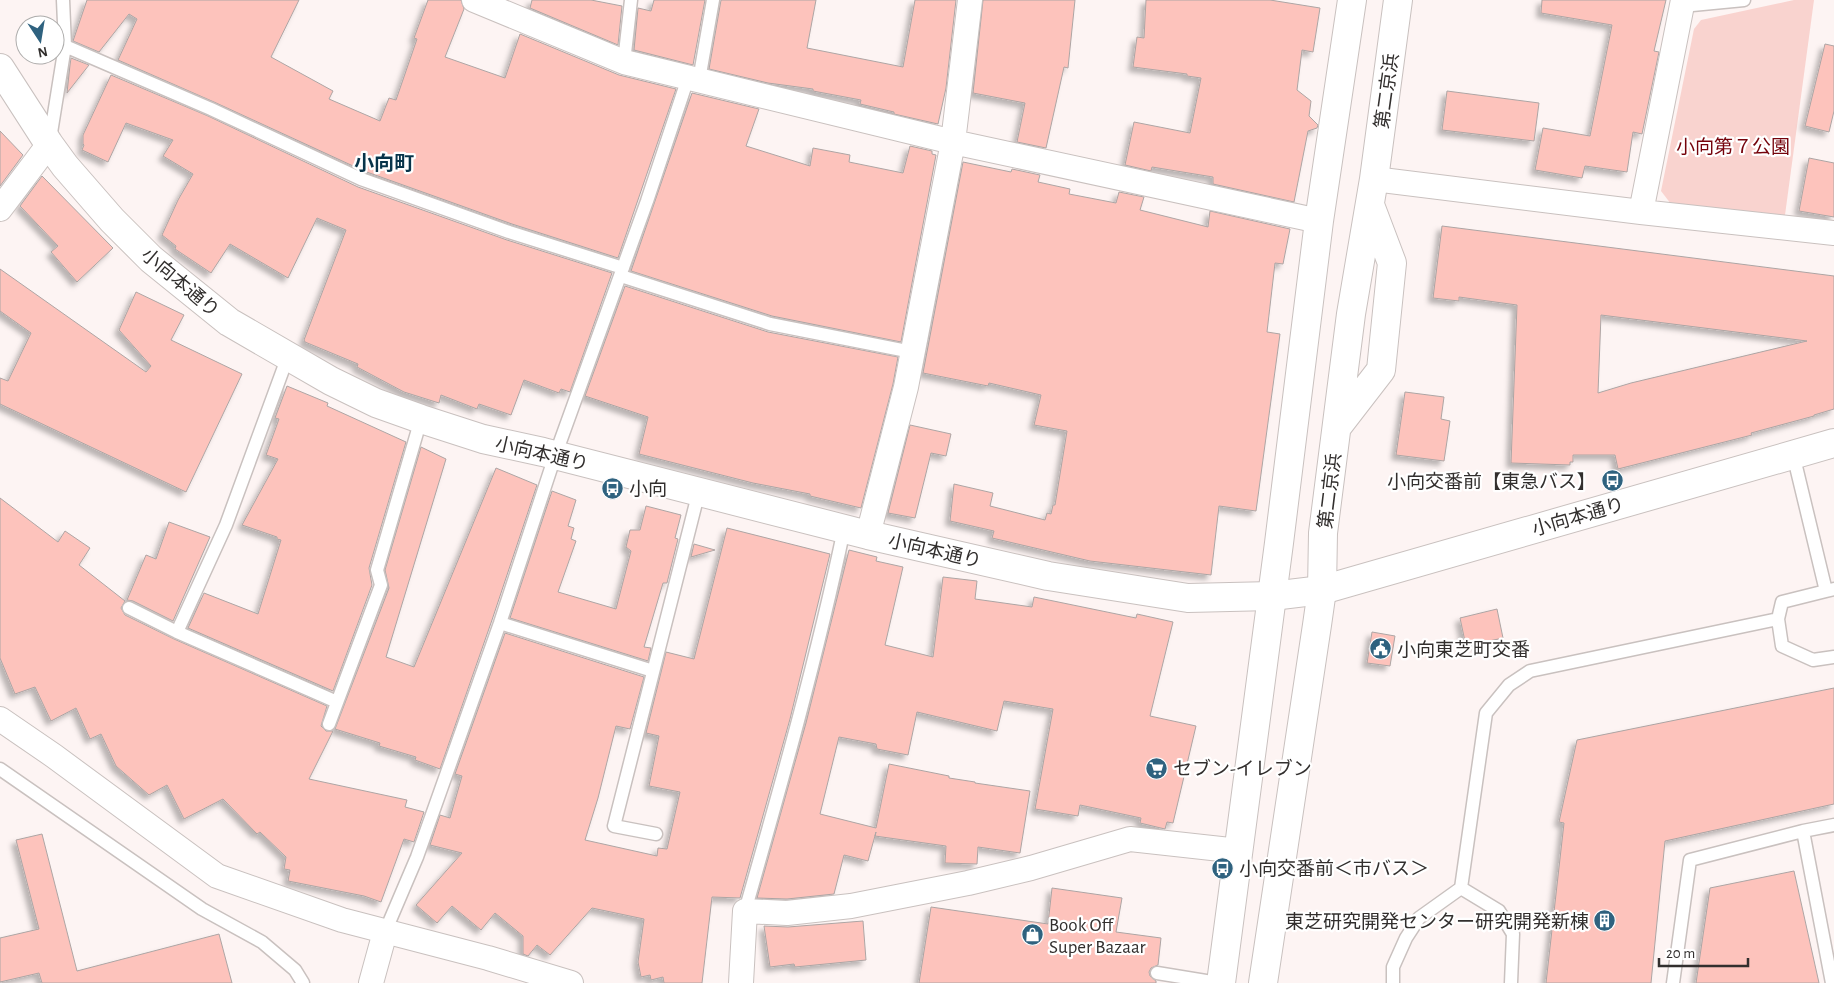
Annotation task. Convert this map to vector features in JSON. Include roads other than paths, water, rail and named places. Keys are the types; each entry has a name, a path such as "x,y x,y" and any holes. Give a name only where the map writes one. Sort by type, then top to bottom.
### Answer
{"main road":[{"path":"1220,983 1239,852 1319,221 1352,0"},
{"name":"第二京浜","path":"1263,983 1322,590 1323,533 1336,427 1351,314 1372,191 1398,0"},
{"name":"小向本通り","path":"0,68 49,144 112,220 151,259 228,322 331,381 376,402 420,419 483,439 698,491 856,532 1048,576 1188,598 1272,596 1322,590 1834,443"},
{"path":"1336,427 1381,370 1392,263 1372,191"}],"street":[{"path":"474,0 624,62 953,142 1319,221"},
{"path":"856,532 906,387 953,142 970,0"},
{"path":"1640,212 1683,3"},
{"path":"0,208 49,144"},
{"path":"1372,191 1640,212 1834,232"},
{"path":"0,719 54,756 217,876 342,920 488,958 571,983"},
{"path":"741,983 745,911 787,912 850,906 968,883 1031,868 1130,839 1239,852"},
{"path":"371,983 385,932"}],"lane":[{"path":"63,0 64,15"},
{"path":"624,62 631,0"},
{"path":"385,932 417,857 500,623 555,456 694,79 713,0"},
{"path":"1683,3 1744,0"},
{"path":"65,46 211,109 361,179 770,324 912,352"},
{"path":"49,144 62,65"},
{"path":"178,632 226,525 288,356"},
{"path":"329,724 381,585 377,570 420,419"},
{"path":"1793,454 1830,590 1782,602 1778,619 1782,646 1812,660 1834,657"},
{"path":"656,834 614,826 698,491"},
{"path":"745,911 782,784 834,579 856,532"},
{"path":"129,608 178,632 337,702"},
{"path":"1393,983 1393,967 1406,938 1420,918 1462,888 1486,713 1509,685 1530,671 1778,619"},
{"path":"500,623 653,671"},
{"path":"0,769 202,909 262,942 295,970 303,983"},
{"path":"1673,983 1690,860 1834,825"},
{"path":"1803,831 1832,983"},
{"path":"1462,888 1499,910 1513,934 1511,983"},
{"path":"1157,973 1220,983"}],"place":[{"name":"小向交番前【東急バス】","path":"1612,481"},
{"name":"小向","path":"613,488"},
{"name":"小向東芝町交番","path":"1381,649"},
{"name":"セブン-イレブン","path":"1157,768"},
{"name":"小向交番前＜市バス＞","path":"1223,868"},
{"name":"東芝研究開発センター研究開発新棟","path":"1605,921"},
{"name":"Book Off Super Bazaar","path":"1033,935"}],"district":[{"name":"小向町","path":"384,163"}],"park label":[{"name":"小向第７公園","path":"1733,146"}]}
